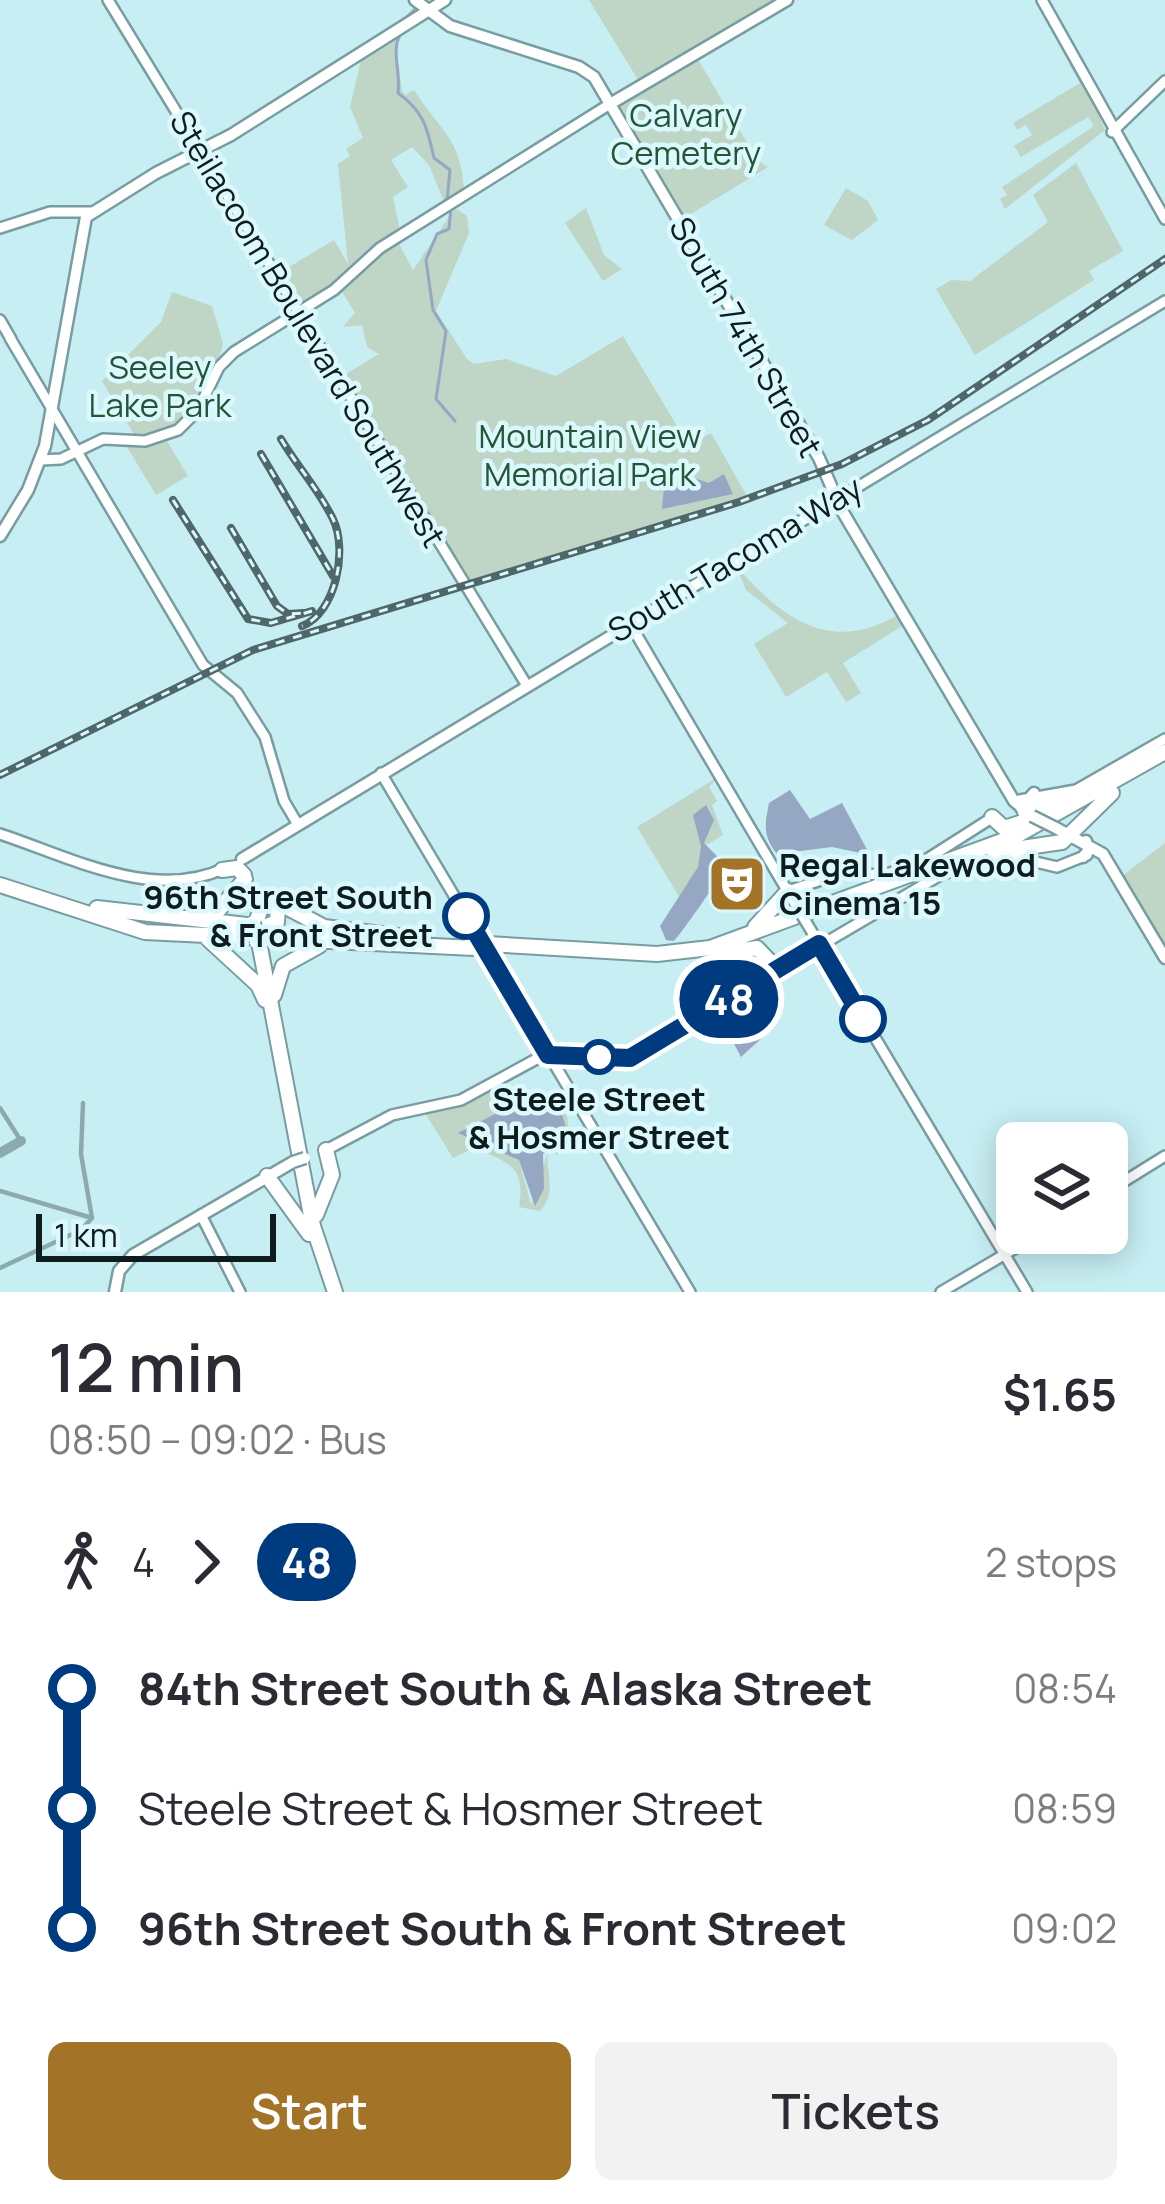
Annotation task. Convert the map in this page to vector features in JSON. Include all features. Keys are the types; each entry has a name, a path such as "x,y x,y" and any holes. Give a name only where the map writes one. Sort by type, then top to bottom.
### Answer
{"highway":[{"path":"1005,816 1015,826 1165,754"},
{"path":"672,955 728,942 1035,827 1165,754"},
{"path":"937,869 1024,844 1059,843 1074,836 1082,820 1165,754"},
{"path":"672,955 728,947 1045,827 1148,768"},
{"path":"872,888 987,840 1005,816 1103,782"},
{"path":"244,858 310,1226 333,1292"},
{"path":"222,870 238,868 247,886 324,928 482,946"},
{"path":"0,882 101,910 164,918 267,927 278,920 278,908 260,906 257,933"},
{"path":"0,882 110,921 219,944 259,985 279,1048"},
{"path":"164,918 209,917 247,886"},
{"path":"29,890 145,923 440,941"},
{"path":"672,955 758,925 788,891"},
{"path":"110,921 158,929 672,955 752,947 766,952 777,969"},
{"path":"179,934 257,933 361,944 482,946"},
{"path":"279,1048 273,989 281,967 312,948 361,944"},
{"path":"295,1137 306,1173 315,1180 329,1172 325,1150"},
{"path":"267,1176 281,1195 296,1190 295,1137"},
{"path":"295,1137 333,1292"},
{"path":"322,1256 316,1216 332,1175 325,1150"},
{"path":"267,1176 306,1227 333,1292"}],"main road":[{"path":"106,14 107,0"},
{"name":"Steilacoom Boulevard Southwest","path":"107,0 507,658 525,680"},
{"path":"416,0 427,11"},
{"path":"0,228 50,212 107,208 445,0"},
{"path":"29,449 39,454 76,452 103,439 145,441 178,430 199,408 226,358 336,288 380,248 788,0"},
{"path":"1042,0 1112,132 1165,219"},
{"name":"South 74th Street","path":"427,11 448,26 589,72 819,458 836,500 1005,816"},
{"path":"1112,132 1165,81"},
{"path":"0,536 55,430 53,412 82,226 79,209"},
{"path":"82,226 93,212"},
{"name":"South Tacoma Way","path":"525,680 539,676 1165,301"},
{"path":"0,320 53,412"},
{"path":"990,390 994,404"},
{"path":"55,430 76,452 202,665 237,693 268,742 283,798 298,824"},
{"path":"629,622 1027,1292"},
{"path":"0,834 89,858 107,872 146,880 190,879 222,870 525,680"},
{"path":"788,891 842,873 878,875 913,866 1005,816 1034,794 1076,790 1165,739"},
{"path":"381,773 690,1292"},
{"path":"1005,816 1074,836 1098,849 1165,958"},
{"path":"1074,836 1089,850 1083,857"},
{"path":"115,1292 120,1269 134,1255 267,1176 325,1150 354,1143 392,1115 461,1100 548,1055 619,1059 635,1055 942,874 1012,856 1054,867 1098,849"},
{"path":"1128,1179 1165,1156"},
{"path":"200,1215 240,1292"},
{"path":"941,1292 1004,1255"}],"green space":[{"path":"589,0 782,0 640,83"},
{"path":"405,29 396,46 402,91 405,95 414,90 448,136 459,159 464,192 445,204 429,165 412,147 391,160 408,187 393,197 400,231 300,307 279,273 334,240 348,264 338,164 350,156 346,149 363,138 350,107 362,56"},
{"name":"Calvary Cemetery","path":"697,58 758,161 768,167 681,220 615,104"},
{"path":"1075,60 1105,130 1005,209 1000,199 1007,195 1002,187 1094,126 1088,117 1021,157 1014,146 1032,135 1026,125 1017,130 1013,123 1080,83 1069,64"},
{"path":"1076,163 1123,251 1089,271 1094,280 975,355 936,289 951,280 970,281 1048,222 1033,195"},
{"path":"846,188 868,201 878,220 852,240 824,225"},
{"name":"Mountain View Memorial Park","path":"455,208 467,216 469,233 436,311 467,359 474,364 506,359 556,376 623,336 689,446 711,433 748,498 464,582 341,377 379,354 367,347 362,325 343,327 355,313 341,290 374,256 398,242 413,270"},
{"path":"586,208 604,255 622,269 603,281 565,223"},
{"name":"Seeley Lake Park","path":"172,292 212,306 223,343 216,373 188,422 138,441 102,381 161,322"},
{"path":"165,438 188,476 156,495 124,442"},
{"path":"735,564 772,602 812,626 854,631 901,613 907,623 843,663 861,693 846,702 827,672 786,697 754,644 788,623 746,590"},
{"path":"718,777 709,787 717,801 712,805 723,835 701,848 698,867 680,898 637,827"},
{"path":"1165,843 1165,953 1122,876"},
{"path":"491,1087 501,1103 543,1093 567,1116 571,1145 555,1155 566,1137 465,1125 468,1135 519,1160 531,1205 548,1152 550,1189 540,1211 519,1207 520,1183 505,1162 474,1148 453,1158 425,1113 462,1105"}],"water":[{"path":"724,474 733,494 662,509 664,487 697,479 709,483"},
{"path":"790,790 810,819 842,803 870,855 832,847 777,854 766,829 769,803"},
{"path":"706,805 714,820 704,843 719,858 720,876 674,941 666,940 660,926 698,867 701,846 693,815"},
{"path":"763,1004 775,1026 741,1057 724,1025"},
{"path":"528,1097 552,1101 565,1124 563,1138 543,1154 544,1189 535,1206 519,1160 458,1133"}],"waterway":[{"path":"403,21 417,7"},
{"path":"400,35 398,93 423,120 434,158 450,170 447,201"},
{"path":"451,207 449,229 437,234 426,260 433,310 446,331 436,399 455,421"}],"taxiway":[{"path":"0,1268 81,1230 92,1218 81,1154 83,1103"},
{"path":"0,1108 21,1141"},
{"path":"0,1191 92,1218"}],"runway":[{"path":"0,1153 21,1141"}],"railway":[{"path":"0,775 253,650 739,502 842,464 928,420 1165,259"},
{"path":"281,439 333,519 339,547 331,595 314,619 302,626"},
{"path":"261,454 333,576"},
{"path":"173,500 248,619 271,623 312,611"},
{"path":"231,528 277,606 288,614 303,613"}],"bus line":[{"name":"48","path":"466,916 548,1055 630,1058 819,944 863,1019"}],"place":[{"name":"Regal Lakewood Cinema 15","path":"737,884"},
{"name":"96th Street South & Front Street","path":"466,916"},
{"name":"Steele Street & Hosmer Street","path":"599,1057"}]}
